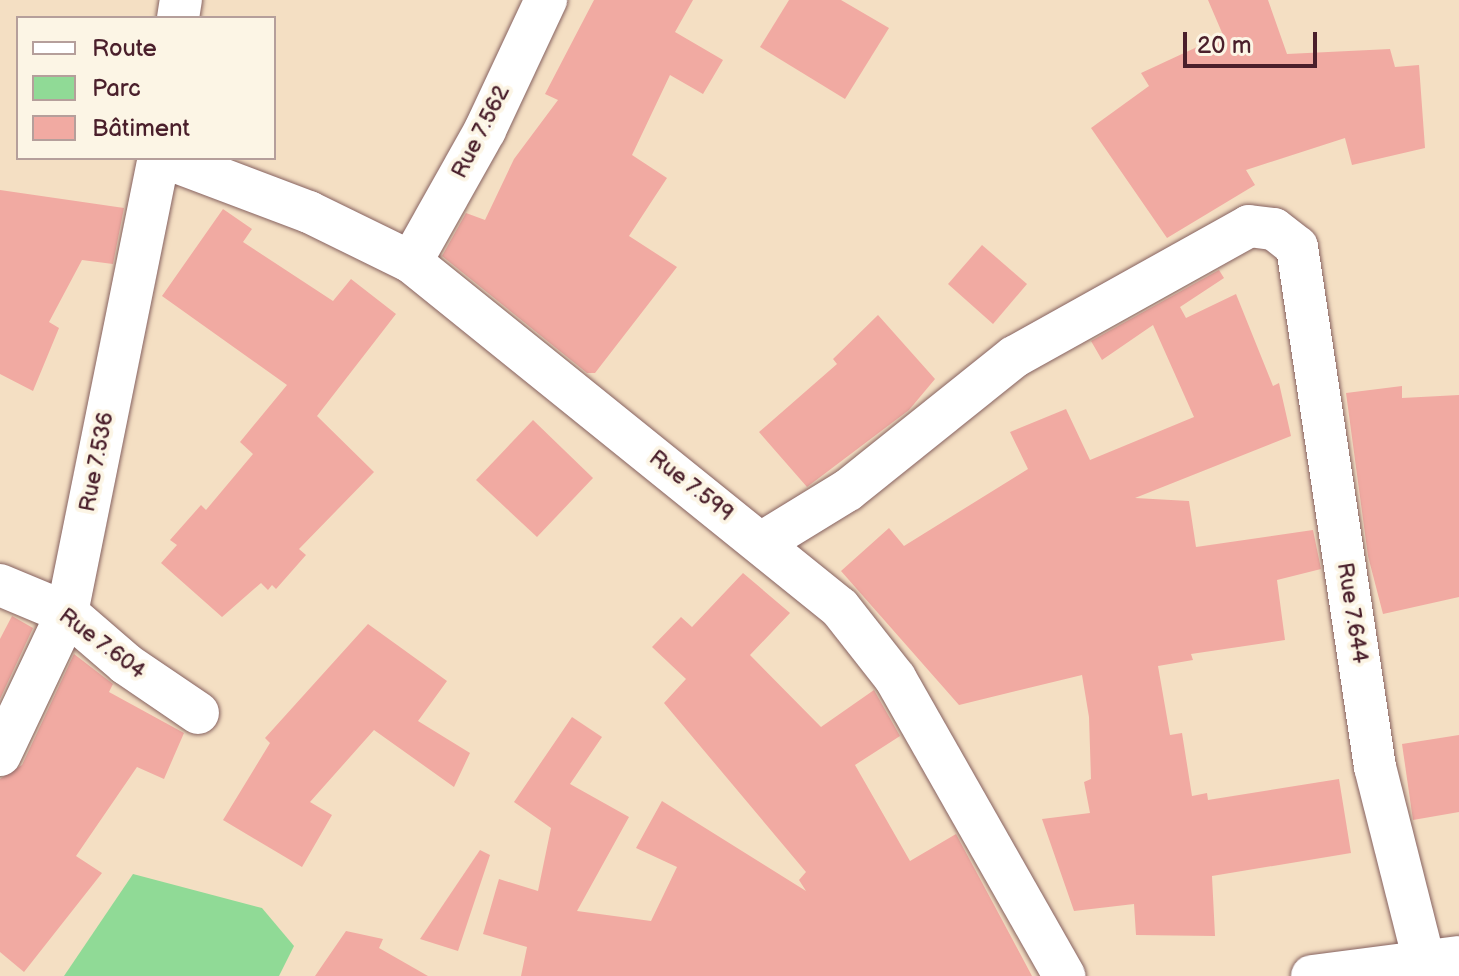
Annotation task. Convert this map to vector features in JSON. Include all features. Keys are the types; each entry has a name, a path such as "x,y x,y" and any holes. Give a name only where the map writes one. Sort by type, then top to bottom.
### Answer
{"street":[{"name":"Rue 7.562","path":"411,262 485,130 546,0"},
{"name":"Rue 7.536","path":"0,755 67,613 159,160"},
{"name":"Rue 7.599","path":"171,160 309,212 411,262 763,542 840,608 895,678 1064,976"},
{"name":"Rue 7.644","path":"763,542 848,490 1014,357 1249,226 1274,229 1297,247 1375,767 1437,966"},
{"name":"Rue 7.604","path":"0,585 67,613 126,664 198,713"},
{"path":"1312,976 1437,966"}],"green space":[{"path":"133,874 262,908 294,946 279,976 64,976"}],"building":[{"path":"594,0 693,0 675,32 723,60 703,94 670,75 632,155 667,178 629,236 677,267 595,373 587,373 442,256 466,213 485,220 514,159 558,100 545,94"},
{"path":"789,0 841,0 889,28 845,99 760,47"},
{"path":"1208,0 1268,0 1287,54 1390,49 1395,67 1419,65 1425,148 1352,165 1345,138 1246,170 1255,185 1167,238 1091,128 1149,86 1141,73 1223,35"},
{"path":"0,190 124,208 113,264 82,260 49,322 59,328 33,391 0,374"},
{"path":"223,209 252,229 243,242 333,301 351,279 396,314 317,416 374,472 299,549 306,555 276,589 272,585 268,590 261,583 222,617 161,563 177,545 170,540 201,505 206,510 253,454 240,442 287,385 162,296"},
{"path":"982,245 1027,284 993,324 948,284"},
{"path":"1219,270 1224,278 1180,307 1186,318 1236,294 1273,386 1279,383 1291,436 1135,498 1189,501 1196,547 1313,530 1321,569 1277,580 1285,640 1191,654 1193,660 1158,666 1170,735 1182,733 1192,796 1207,793 1208,800 1339,779 1351,853 1212,876 1215,936 1136,935 1134,904 1074,911 1042,819 1090,813 1084,782 1091,779 1089,717 1082,675 959,705 841,571 889,528 904,546 1028,469 1010,432 1066,409 1090,460 1194,417 1153,325 1102,360 1091,341"},
{"path":"878,315 935,379 909,410 807,487 759,432 837,364 833,359"},
{"path":"1402,386 1402,398 1459,395 1459,597 1383,614 1368,556 1346,393"},
{"path":"533,420 593,478 537,537 476,480"},
{"path":"743,573 790,613 750,655 821,727 874,690 900,736 855,765 910,861 956,834 1032,976 521,976 527,947 483,934 499,879 538,891 551,828 514,802 572,717 602,737 570,784 629,817 577,911 651,921 677,867 636,848 662,801 806,891 799,880 806,872 664,703 686,679 652,647 681,617 692,627"},
{"path":"12,616 33,628 0,699 0,639"},
{"path":"368,624 447,681 418,721 470,753 454,787 374,730 310,802 332,815 302,867 223,820 270,743 265,738"},
{"path":"74,654 113,684 109,692 184,733 164,779 137,767 76,856 102,873 24,972 0,952 0,779 22,765"},
{"path":"1459,735 1459,812 1413,820 1402,744"},
{"path":"480,850 490,855 458,951 420,939"},
{"path":"346,931 383,939 379,948 428,976 315,976"}]}
